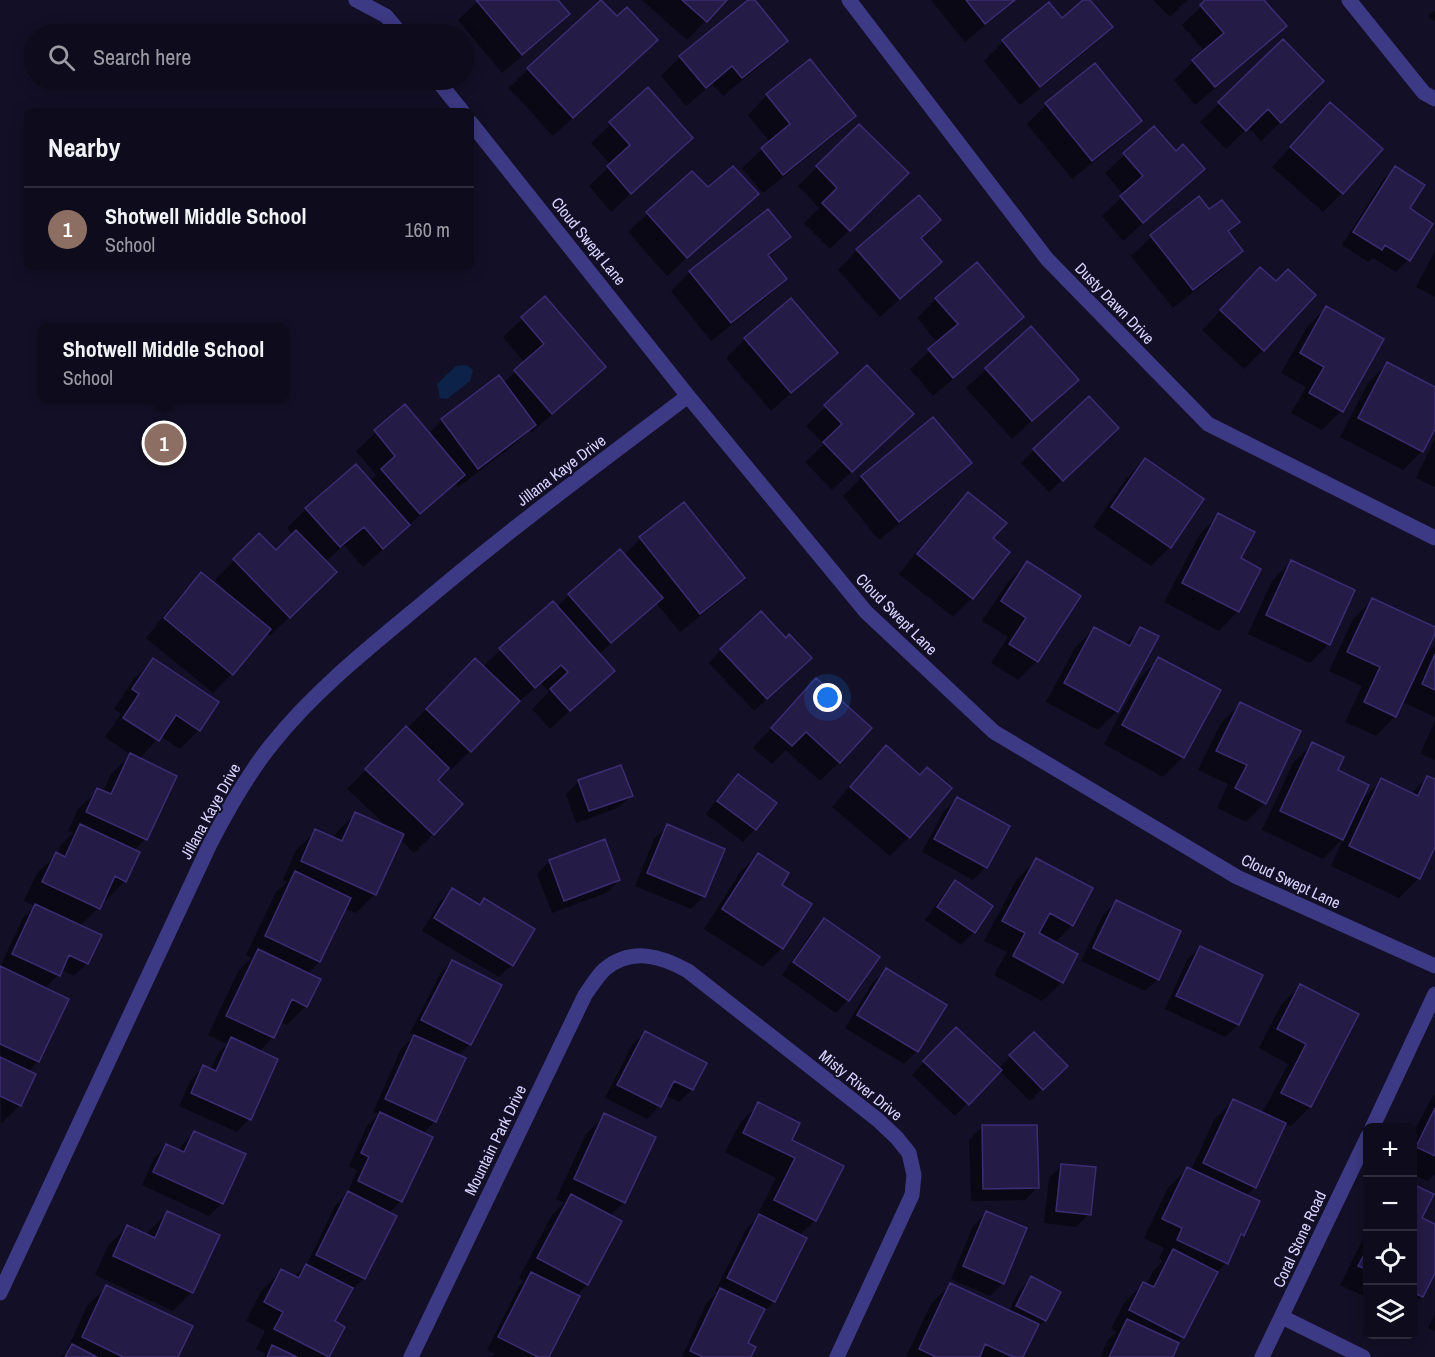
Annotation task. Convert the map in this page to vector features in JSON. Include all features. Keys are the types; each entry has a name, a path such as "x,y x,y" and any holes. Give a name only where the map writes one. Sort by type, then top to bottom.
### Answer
{"street":[{"path":"356,0 386,16 393,24"},
{"name":"Dusty Dawn Drive","path":"849,0 1047,259 1208,424 1435,538"},
{"path":"1349,0 1425,93 1435,99"},
{"path":"445,90 460,108"},
{"name":"Cloud Swept Lane","path":"474,127 688,396 866,612 994,732 1237,878 1435,966"},
{"name":"Jillana Kaye Drive","path":"0,1293 210,844 248,776 272,744 299,713 360,656 474,560 688,396"},
{"name":"Mountain Park Drive","path":"411,1357 585,995 605,969 632,955"},
{"name":"Misty River Drive","path":"632,955 667,959 688,971 878,1120 909,1153 914,1175 912,1196 837,1357"},
{"path":"1374,1123 1435,994"},
{"name":"Coral Stone Road","path":"1262,1357 1363,1147"},
{"path":"1282,1317 1362,1357"}],"water":[{"path":"467,365 473,370 470,381 447,399 440,398 437,384 456,366"}],"building":[{"path":"476,0 558,0 570,14 522,55"},
{"path":"601,0 617,16 627,7 658,40 573,118 527,68"},
{"path":"682,0 727,0 707,22"},
{"path":"748,0 755,0 788,41 742,78 732,66 706,88 679,56"},
{"path":"966,0 1015,0 985,24"},
{"path":"1083,0 1090,0 1113,27 1040,87 1002,40 1049,2 1062,18"},
{"path":"1205,0 1264,0 1287,26 1215,87 1192,60 1224,33 1200,5"},
{"path":"1283,39 1324,81 1281,123 1268,109 1246,131 1218,102"},
{"path":"810,59 856,116 783,175 761,148 790,124 766,94"},
{"path":"1095,63 1142,121 1092,161 1045,103"},
{"path":"648,87 693,138 631,194 607,166 630,145 609,122"},
{"path":"1330,102 1383,149 1343,194 1290,147"},
{"path":"859,124 909,173 850,231 822,203 837,188 816,166"},
{"path":"1154,126 1176,151 1183,144 1205,169 1143,223 1120,196 1143,176 1123,153"},
{"path":"733,166 759,194 687,258 646,212 692,171 708,187"},
{"path":"1395,166 1425,185 1410,208 1433,224 1410,261 1385,245 1382,250 1353,232"},
{"path":"919,195 941,220 921,238 942,262 900,299 856,249"},
{"path":"1199,196 1209,209 1222,200 1240,222 1228,231 1243,251 1193,290 1150,235"},
{"path":"768,209 791,237 768,255 787,279 731,323 689,271"},
{"path":"977,262 1024,317 953,378 928,349 958,324 935,298"},
{"path":"1260,267 1276,281 1288,269 1316,295 1264,351 1220,310"},
{"path":"545,296 606,367 552,414 514,370 544,344 521,317"},
{"path":"791,298 838,353 791,393 744,338"},
{"path":"1326,306 1384,339 1343,412 1309,393 1324,367 1300,353"},
{"path":"1031,326 1079,380 1032,421 985,368"},
{"path":"1387,362 1435,387 1435,429 1423,452 1358,418"},
{"path":"867,365 914,414 852,472 823,442 842,424 824,405"},
{"path":"499,375 536,425 478,469 441,419"},
{"path":"1089,396 1119,428 1063,481 1033,449"},
{"path":"405,404 465,475 420,514 381,469 395,456 374,430"},
{"path":"933,417 972,463 899,522 861,476"},
{"path":"1145,458 1204,499 1171,548 1111,507"},
{"path":"356,464 410,525 383,549 364,527 340,547 305,508"},
{"path":"968,492 1007,523 993,538 1010,552 973,599 917,554"},
{"path":"684,502 745,578 700,614 639,537"},
{"path":"1218,513 1255,532 1241,558 1261,569 1239,612 1182,583"},
{"path":"296,530 337,572 290,618 233,559 259,533 276,550"},
{"path":"620,549 663,598 611,643 568,594"},
{"path":"1291,560 1355,590 1330,645 1266,615"},
{"path":"1027,561 1081,596 1038,662 1009,644 1026,618 1001,601"},
{"path":"201,572 271,629 233,675 164,618"},
{"path":"1372,598 1435,627 1435,634 1396,717 1364,702 1380,667 1347,652"},
{"path":"553,601 615,671 570,711 550,689 568,672 561,665 535,688 499,648"},
{"path":"761,611 786,638 789,634 812,658 767,699 720,649"},
{"path":"1094,627 1130,646 1140,627 1159,636 1118,712 1064,683"},
{"path":"1435,654 1435,690 1422,684"},
{"path":"1158,657 1221,690 1184,758 1122,725"},
{"path":"153,658 219,702 200,731 176,715 159,741 123,718 139,694 132,689"},
{"path":"475,658 520,701 471,752 426,709"},
{"path":"816,678 872,728 840,763 806,732 792,746 771,728"},
{"path":"1240,702 1301,731 1266,804 1235,788 1247,765 1216,751"},
{"path":"406,726 449,768 438,780 463,804 434,835 365,769"},
{"path":"1312,742 1344,757 1338,770 1369,785 1343,840 1280,811"},
{"path":"886,745 920,775 927,767 952,788 910,838 850,787"},
{"path":"130,753 177,776 147,840 86,812 97,788 111,794"},
{"path":"621,765 633,796 589,811 578,780"},
{"path":"738,774 777,803 756,830 717,801"},
{"path":"1427,776 1435,779 1435,847 1420,879 1349,846 1381,778 1418,796"},
{"path":"957,797 1010,826 987,868 934,839"},
{"path":"355,812 404,834 376,895 301,861 315,829 342,841"},
{"path":"80,824 140,852 126,882 115,876 100,909 42,882 56,852 65,857"},
{"path":"667,824 725,849 705,897 647,873"},
{"path":"605,839 620,880 564,901 549,860"},
{"path":"758,853 789,873 782,885 812,904 783,949 722,909"},
{"path":"1036,858 1093,888 1073,926 1050,913 1039,933 1078,954 1063,983 1013,956 1025,933 1002,921"},
{"path":"295,871 351,898 320,962 265,936"},
{"path":"955,880 993,906 975,933 937,907"},
{"path":"452,888 480,905 484,898 535,929 513,966 434,918"},
{"path":"1116,900 1181,931 1159,980 1093,948"},
{"path":"35,904 102,935 88,964 69,955 60,976 12,954"},
{"path":"824,918 880,957 849,1001 793,962"},
{"path":"1200,946 1263,975 1239,1025 1176,996"},
{"path":"258,949 321,979 307,1007 292,999 274,1038 226,1016"},
{"path":"452,960 502,985 471,1045 421,1020"},
{"path":"0,966 69,999 39,1062 0,1044"},
{"path":"886,968 947,1005 918,1052 857,1015"},
{"path":"1300,984 1359,1014 1311,1107 1281,1093 1306,1044 1277,1029"},
{"path":"956,1027 1002,1070 969,1105 923,1061"},
{"path":"645,1031 707,1063 693,1090 674,1081 661,1107 617,1085"},
{"path":"1034,1032 1068,1066 1043,1090 1009,1055"},
{"path":"414,1035 466,1058 436,1122 385,1099"},
{"path":"231,1037 278,1059 251,1120 191,1093 203,1065 216,1071"},
{"path":"0,1057 36,1074 21,1106 0,1096"},
{"path":"1233,1099 1286,1123 1256,1188 1203,1163"},
{"path":"758,1102 800,1123 792,1140 844,1166 816,1221 774,1200 795,1158 743,1133"},
{"path":"1435,1108 1435,1156 1417,1147"},
{"path":"380,1112 433,1137 402,1202 358,1181 369,1157 361,1153"},
{"path":"604,1113 656,1137 625,1203 574,1179"},
{"path":"982,1125 1037,1125 1039,1188 983,1189"},
{"path":"194,1131 246,1154 223,1204 153,1172 166,1144 184,1152"},
{"path":"1061,1164 1096,1167 1091,1215 1056,1211"},
{"path":"1187,1167 1260,1201 1244,1236 1241,1234 1228,1264 1177,1240 1182,1228 1162,1219"},
{"path":"1417,1186 1434,1194 1422,1218 1435,1224 1435,1273 1423,1297 1417,1294"},
{"path":"348,1191 397,1216 365,1279 316,1255"},
{"path":"571,1194 622,1221 588,1285 537,1258"},
{"path":"167,1211 220,1235 193,1293 113,1256 127,1225 155,1238"},
{"path":"986,1211 1027,1228 1004,1284 963,1266"},
{"path":"759,1214 807,1238 775,1302 727,1278"},
{"path":"1173,1249 1218,1272 1184,1338 1129,1310 1143,1282 1154,1287"},
{"path":"1363,1256 1363,1268 1358,1266"},
{"path":"306,1264 353,1288 335,1321 345,1327 329,1357 274,1329 283,1312 264,1302 281,1269 299,1278"},
{"path":"531,1272 580,1296 549,1357 538,1357 498,1337"},
{"path":"1031,1276 1061,1292 1046,1321 1016,1306"},
{"path":"950,1283 1039,1324 1023,1357 1013,1357 985,1344 980,1357 936,1357 919,1349"},
{"path":"106,1285 193,1326 178,1357 123,1357 82,1337"},
{"path":"720,1288 765,1309 748,1343 756,1347 751,1357 703,1357 690,1351"},
{"path":"1127,1319 1179,1343 1173,1357 1109,1357"},
{"path":"72,1344 97,1357 65,1357"},
{"path":"272,1345 297,1357 267,1357"}],"place":[{"name":"Shotwell Middle School","path":"164,443"}]}
